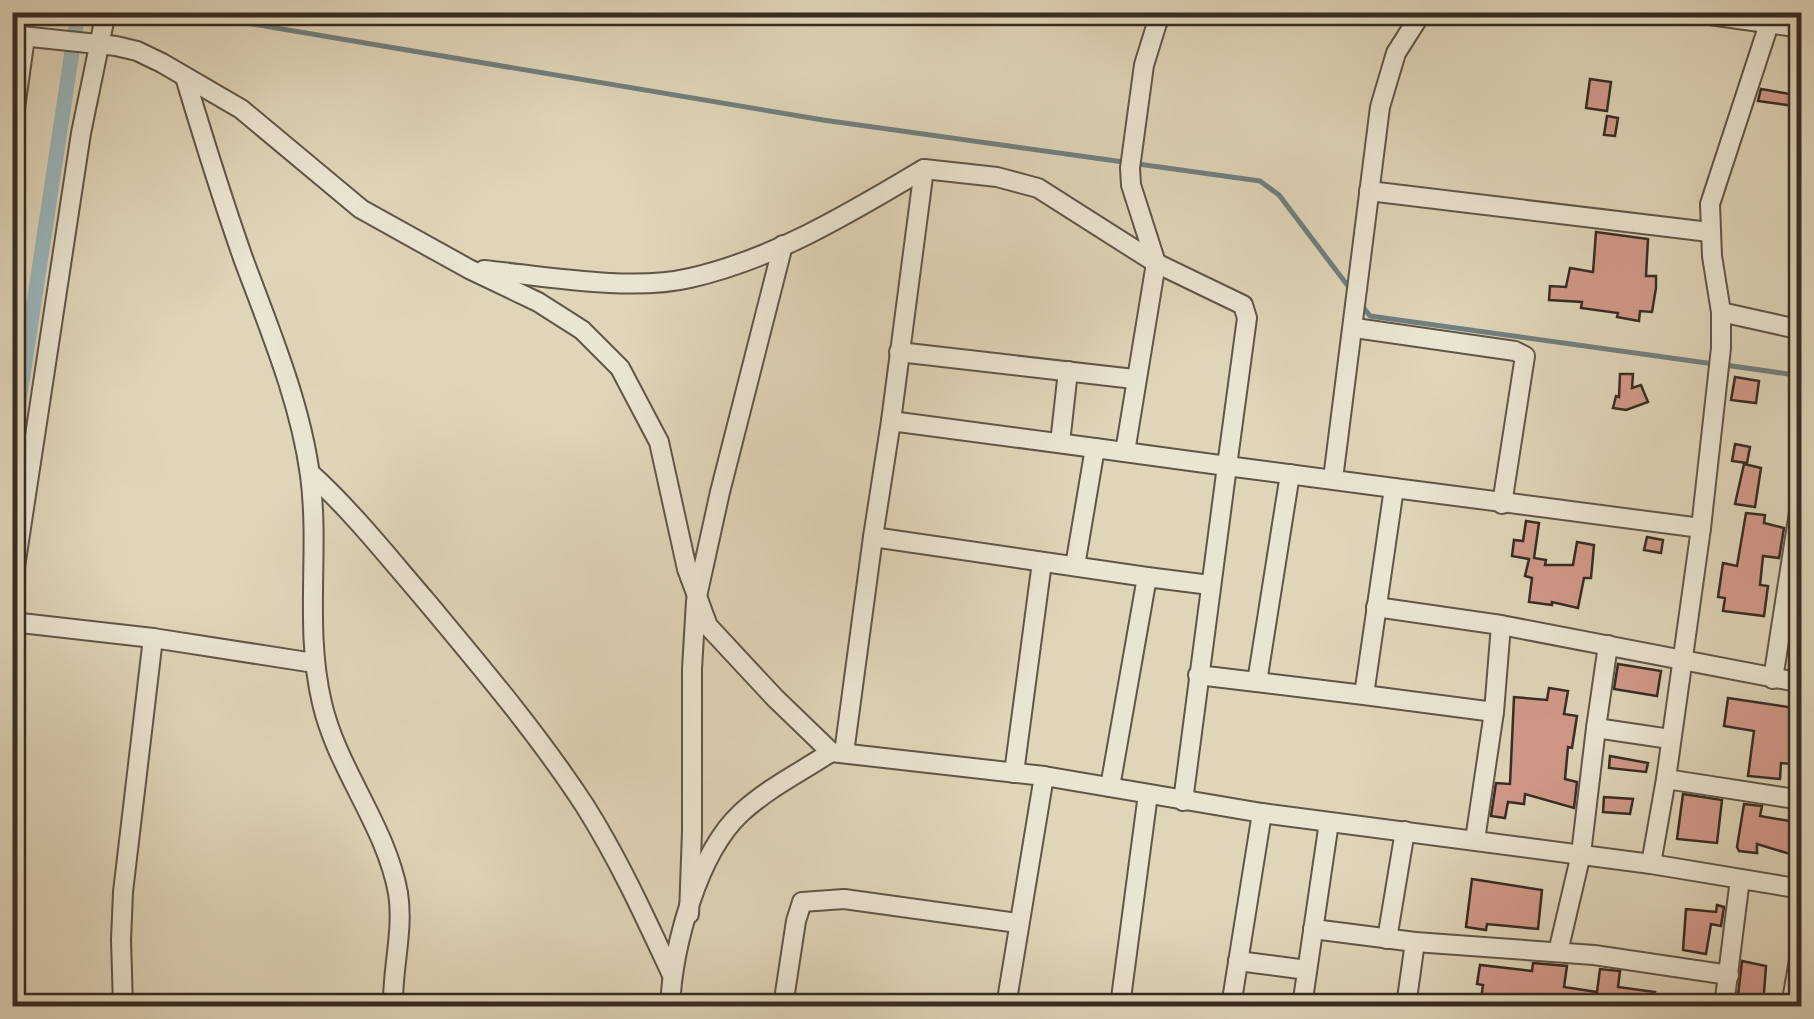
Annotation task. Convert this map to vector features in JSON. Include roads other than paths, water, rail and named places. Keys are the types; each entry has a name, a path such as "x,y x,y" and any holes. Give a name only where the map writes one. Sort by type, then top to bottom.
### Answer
{"street":[{"path":"12,587 92,44 106,12"},
{"path":"1125,452 1156,263 1130,168 1144,65 1156,23 1164,12"},
{"path":"1333,479 1387,78 1396,53 1422,12"},
{"path":"1688,12 1802,28"},
{"path":"1652,864 1701,528 1719,364 1721,312 1710,204 1769,24"},
{"path":"12,130 18,36 136,51 241,109 361,209 559,313 582,330 620,368 659,442 696,601 708,626 775,698 838,753 1044,776 1262,814 1580,854 1802,889"},
{"path":"185,77 218,187 276,344 310,473 314,662 323,707 340,754 386,855 398,893 393,1006"},
{"path":"838,753 873,536 924,169"},
{"path":"469,269 646,283 688,279 784,246 844,218 924,169 997,176 1038,188 1156,263 1238,301 1246,310 1183,801"},
{"path":"1369,192 1710,232"},
{"path":"689,914 696,601 784,246"},
{"path":"1721,312 1802,330"},
{"path":"1354,328 1515,351 1525,356 1502,504"},
{"path":"900,352 1134,380"},
{"path":"1060,443 1068,371"},
{"path":"890,420 1701,528"},
{"path":"1074,566 1096,448"},
{"path":"310,473 346,508 503,692 603,837 672,975"},
{"path":"1257,682 1290,474"},
{"path":"1364,696 1394,488"},
{"path":"1773,679 1802,493"},
{"path":"873,536 1210,586"},
{"path":"1014,773 1042,562"},
{"path":"1110,787 1147,576"},
{"path":"1376,607 1501,625 1802,683"},
{"path":"12,622 314,662"},
{"path":"1476,840 1494,712 1501,625"},
{"path":"123,1006 123,892 153,638"},
{"path":"1558,952 1580,854 1608,645"},
{"path":"1198,674 1494,712"},
{"path":"1596,728 1670,739"},
{"path":"670,1006 672,975 689,914 718,840 739,815 767,792 838,753"},
{"path":"1006,1006 1044,776"},
{"path":"1666,779 1802,800"},
{"path":"1120,1006 1148,794"},
{"path":"1232,1006 1262,814"},
{"path":"1302,1006 1329,822"},
{"path":"1387,939 1405,831"},
{"path":"1724,1006 1740,879"},
{"path":"784,1006 802,902 844,899 1018,923"},
{"path":"1313,929 1414,942 1558,952 1729,975"},
{"path":"1406,1006 1414,942"},
{"path":"1790,1006 1802,943"},
{"path":"1238,961 1307,970"}],"waterway":[{"path":"12,448 78,12"},
{"path":"181,12 823,120 1260,181 1279,195 1351,290"},
{"path":"1360,303 1370,316 1714,364"},
{"path":"1725,365 1802,376"}]}
